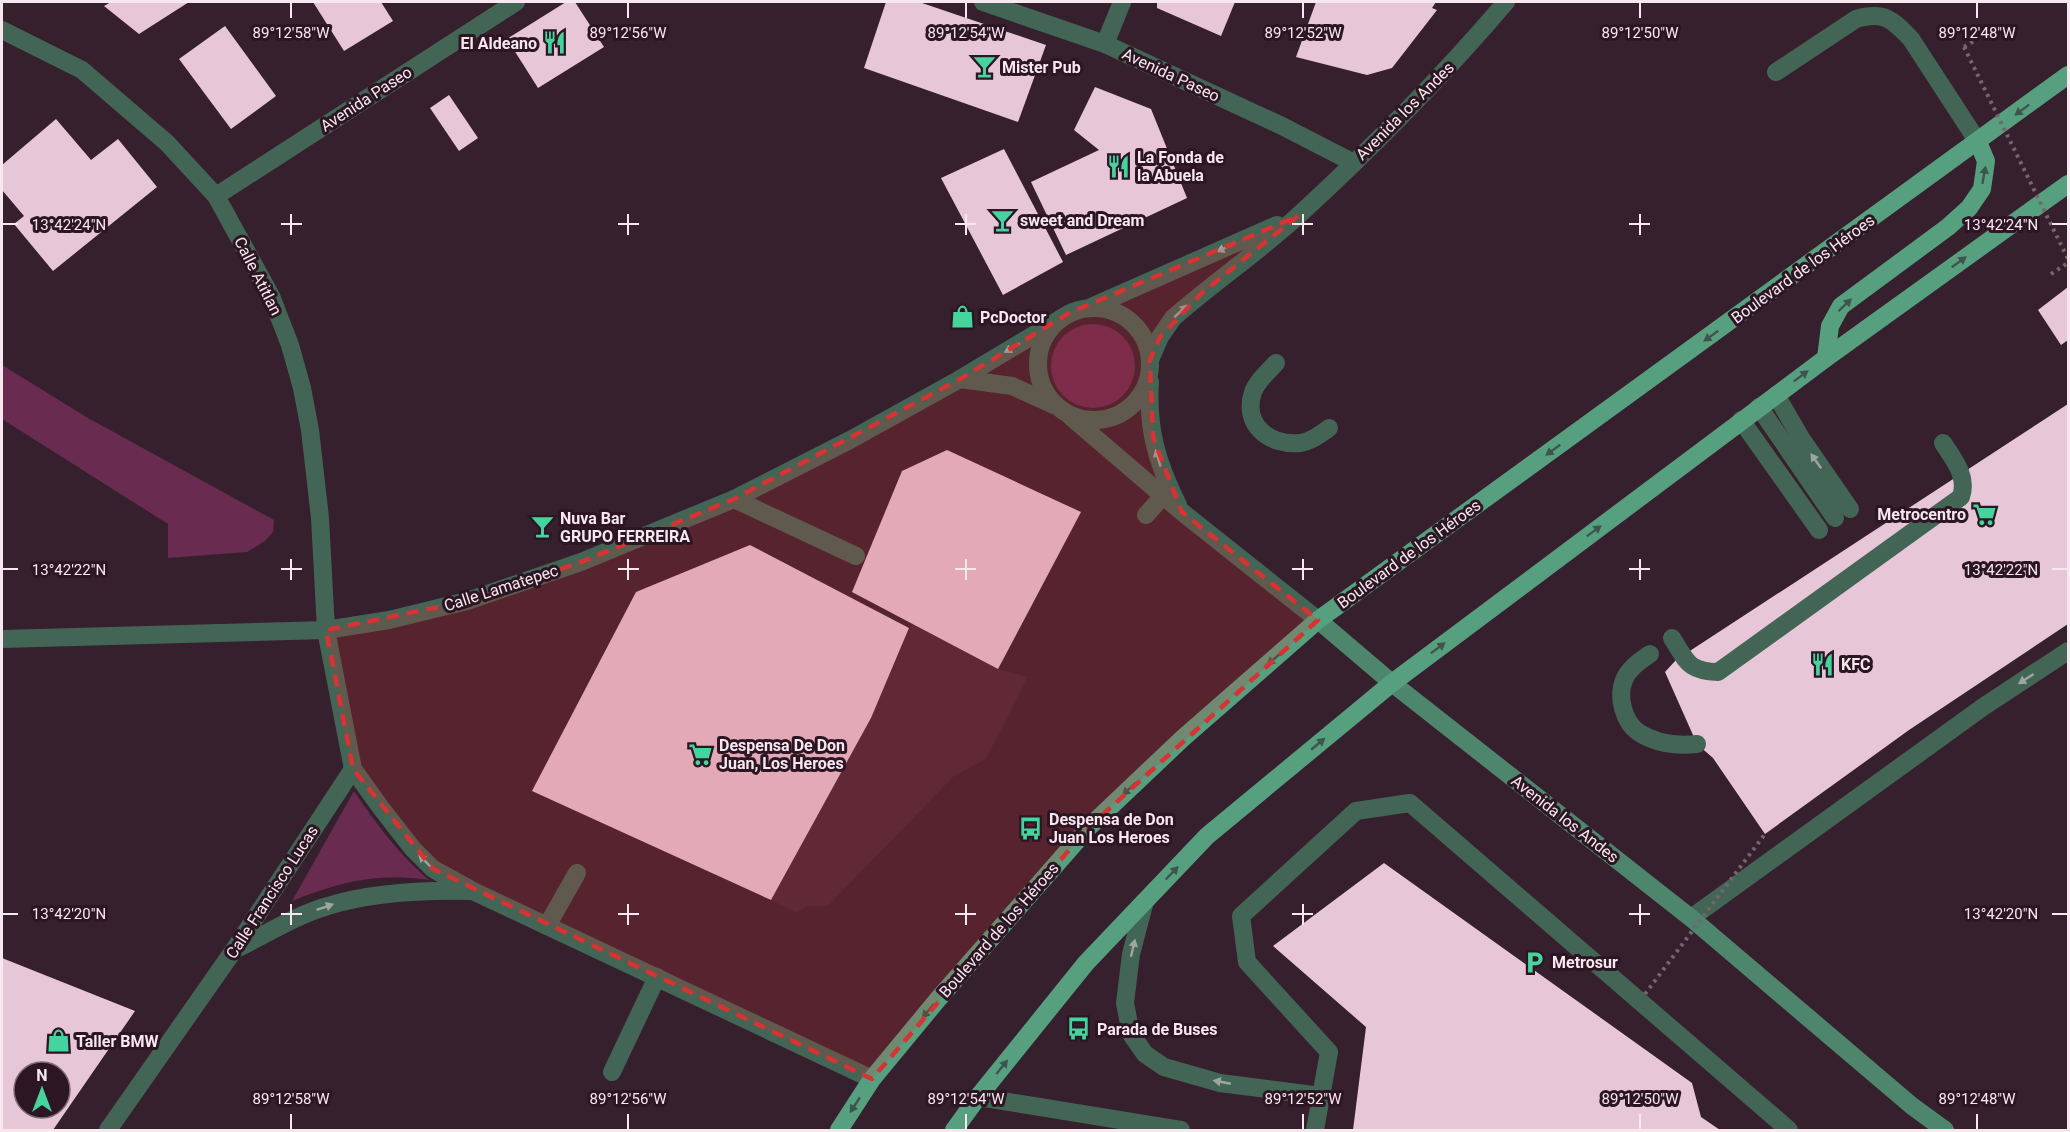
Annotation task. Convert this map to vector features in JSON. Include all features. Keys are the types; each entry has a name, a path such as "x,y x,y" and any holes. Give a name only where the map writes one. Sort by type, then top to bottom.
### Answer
{"main road":[{"name":"Boulevard de los Héroes","path":"839,1131 872,1079 939,998 1088,828 1183,738 1318,620 2068,75"},
{"path":"1826,358 1830,326 1841,306 1948,227 1969,208 1982,189 1986,161 1978,142"},
{"path":"954,1131 978,1097 1086,963 1207,836 1392,683 1741,420 2068,184"}],"street":[{"name":"Avenida Paseo","path":"216,196 516,2"},
{"name":"Avenida Paseo","path":"983,2 1105,44 1282,126 1354,163"},
{"path":"1105,44 1122,2"},
{"name":"Avenida los Andes","path":"1182,512 1157,459 1152,437 1149,407 1150,366 1160,337 1173,318 1298,216 1354,163 1452,65 1506,2"},
{"path":"1776,72 1856,19 1869,15 1884,16 1898,25 1911,39 1978,142"},
{"name":"Calle Atitlan","path":"2,30 82,70 167,143 216,196 271,296 290,345 302,388 316,474 324,562 326,630"},
{"name":"Avenida los Andes","path":"1062,318 1069,313 1089,308 1298,216"},
{"path":"960,380 1012,386 1080,418 1096,420 1126,411 1138,400 1146,386 1150,366 1146,340 1126,317 1111,310 1089,308"},
{"path":"1062,318 1048,331 1041,343 1037,370 1047,396 1062,410"},
{"name":"Calle Lamatepec","path":"2,639 326,630 389,620 467,601 581,562 734,499 850,440 960,380 1062,318"},
{"path":"1276,363 1253,391 1252,418 1257,428 1268,438 1285,443 1312,440 1329,429"},
{"path":"1759,407 1843,514 1776,395"},
{"name":"Avenida los Andes","path":"1062,410 1182,512 1318,620 1392,683 1691,918 1912,1106 1945,1131"},
{"path":"1741,420 1820,530"},
{"path":"1672,638 1691,668 1704,672 1718,672 1728,666 1962,497 1965,486 1961,472 1943,443"},
{"path":"1146,515 1163,496"},
{"path":"734,499 856,556"},
{"path":"326,630 353,769 413,849 433,868 475,892 872,1079"},
{"path":"1691,918 1983,706 2068,651"},
{"path":"1650,654 1634,665 1623,681 1620,697 1625,715 1637,731 1657,741 1677,746 1698,744"},
{"name":"Calle Francisco Lucas","path":"108,1131 234,950 353,769"},
{"path":"1315,1131 1329,1052 1247,962 1241,916 1356,812 1410,803 1789,1131"},
{"path":"547,926 577,873"},
{"path":"234,950 327,906 400,893 438,890 475,892"},
{"path":"1145,902 1131,954 1125,1003 1131,1034 1145,1054 1164,1067 1220,1083 1321,1096"},
{"path":"612,1072 657,976"},
{"path":"978,1097 1181,1131"}],"path":[{"path":"1997,27 1964,47 2068,261 2051,274"},
{"path":"1645,994 1765,834"}],"highlighted area":[{"path":"1298,216 1203,292 1160,337 1150,360 1153,437 1182,512 1318,620 1088,828 872,1079 433,869 353,769 326,630 467,601 581,562 734,499 960,379 1069,313"}],"shaded area":[{"path":"1093,324 1109,327 1123,336 1132,350 1135,366 1132,382 1123,396 1109,405 1093,408 1077,405 1063,396 1054,382 1051,366 1054,350 1063,336 1077,327"},
{"path":"2,365 88,418 274,520 273,532 265,541 247,552 168,558 168,524 2,419"},
{"path":"912,623 998,669 1028,677 986,759 954,776 828,906 808,906 797,913 771,900 871,718"},
{"path":"354,791 388,838 429,880 392,877 359,880 292,901"}],"building":[{"path":"111,2 189,2 139,34 104,6"},
{"path":"313,2 381,2 393,21 344,51"},
{"name":"El Aldeano","path":"566,2 575,2 604,47 538,88 507,39"},
{"name":"Mister Pub","path":"886,2 919,2 1046,45 1018,122 864,68"},
{"path":"1157,2 1235,2 1221,36 1157,8"},
{"path":"1316,2 1436,2 1432,8 1437,10 1392,68 1367,75 1296,57"},
{"path":"225,26 276,96 231,129 179,59"},
{"name":"La Fonda de la Abuela","path":"1095,87 1151,109 1187,198 1066,255 1031,182 1099,150 1074,130"},
{"path":"449,95 478,138 459,151 430,108"},
{"path":"56,119 91,160 118,139 157,187 53,271 14,224 24,216 2,190 2,165"},
{"name":"sweet and Dream","path":"1004,149 1063,262 1003,295 941,178"},
{"path":"2068,287 2068,340 2061,345 2038,310"},
{"name":"Metrocentro","path":"2068,404 2068,624 1909,730 1765,834 1713,758 1697,744 1665,672 1676,660"},
{"path":"947,450 1081,512 998,669 852,592 902,471"},
{"name":"Despensa De Don Juan, Los Heroes","path":"750,545 909,628 871,718 771,900 532,791 636,592"},
{"path":"1384,863 1692,1083 1701,1117 1720,1130 1353,1130 1366,1027 1273,946"},
{"name":"Taller BMW","path":"2,958 135,1011 72,1102 72,1060 12,1060 12,1120 60,1120 53,1130 2,1130"}],"place":[{"name":"El Aldeano","path":"555,43"},
{"name":"Mister Pub","path":"984,67"},
{"name":"La Fonda de la Abuela","path":"1119,166"},
{"name":"sweet and Dream","path":"1002,220"},
{"name":"PcDoctor","path":"962,317"},
{"name":"Metrocentro","path":"1984,514"},
{"name":"Nuva Bar GRUPO FERREIRA","path":"542,527"},
{"name":"KFC","path":"1823,664"},
{"name":"Despensa De Don Juan, Los Heroes","path":"701,754"},
{"name":"Despensa de Don Juan Los Heroes","path":"1031,828"},
{"name":"Metrosur","path":"1534,962"},
{"name":"Parada de Buses","path":"1079,1029"},
{"name":"Taller BMW","path":"58,1041"}]}
